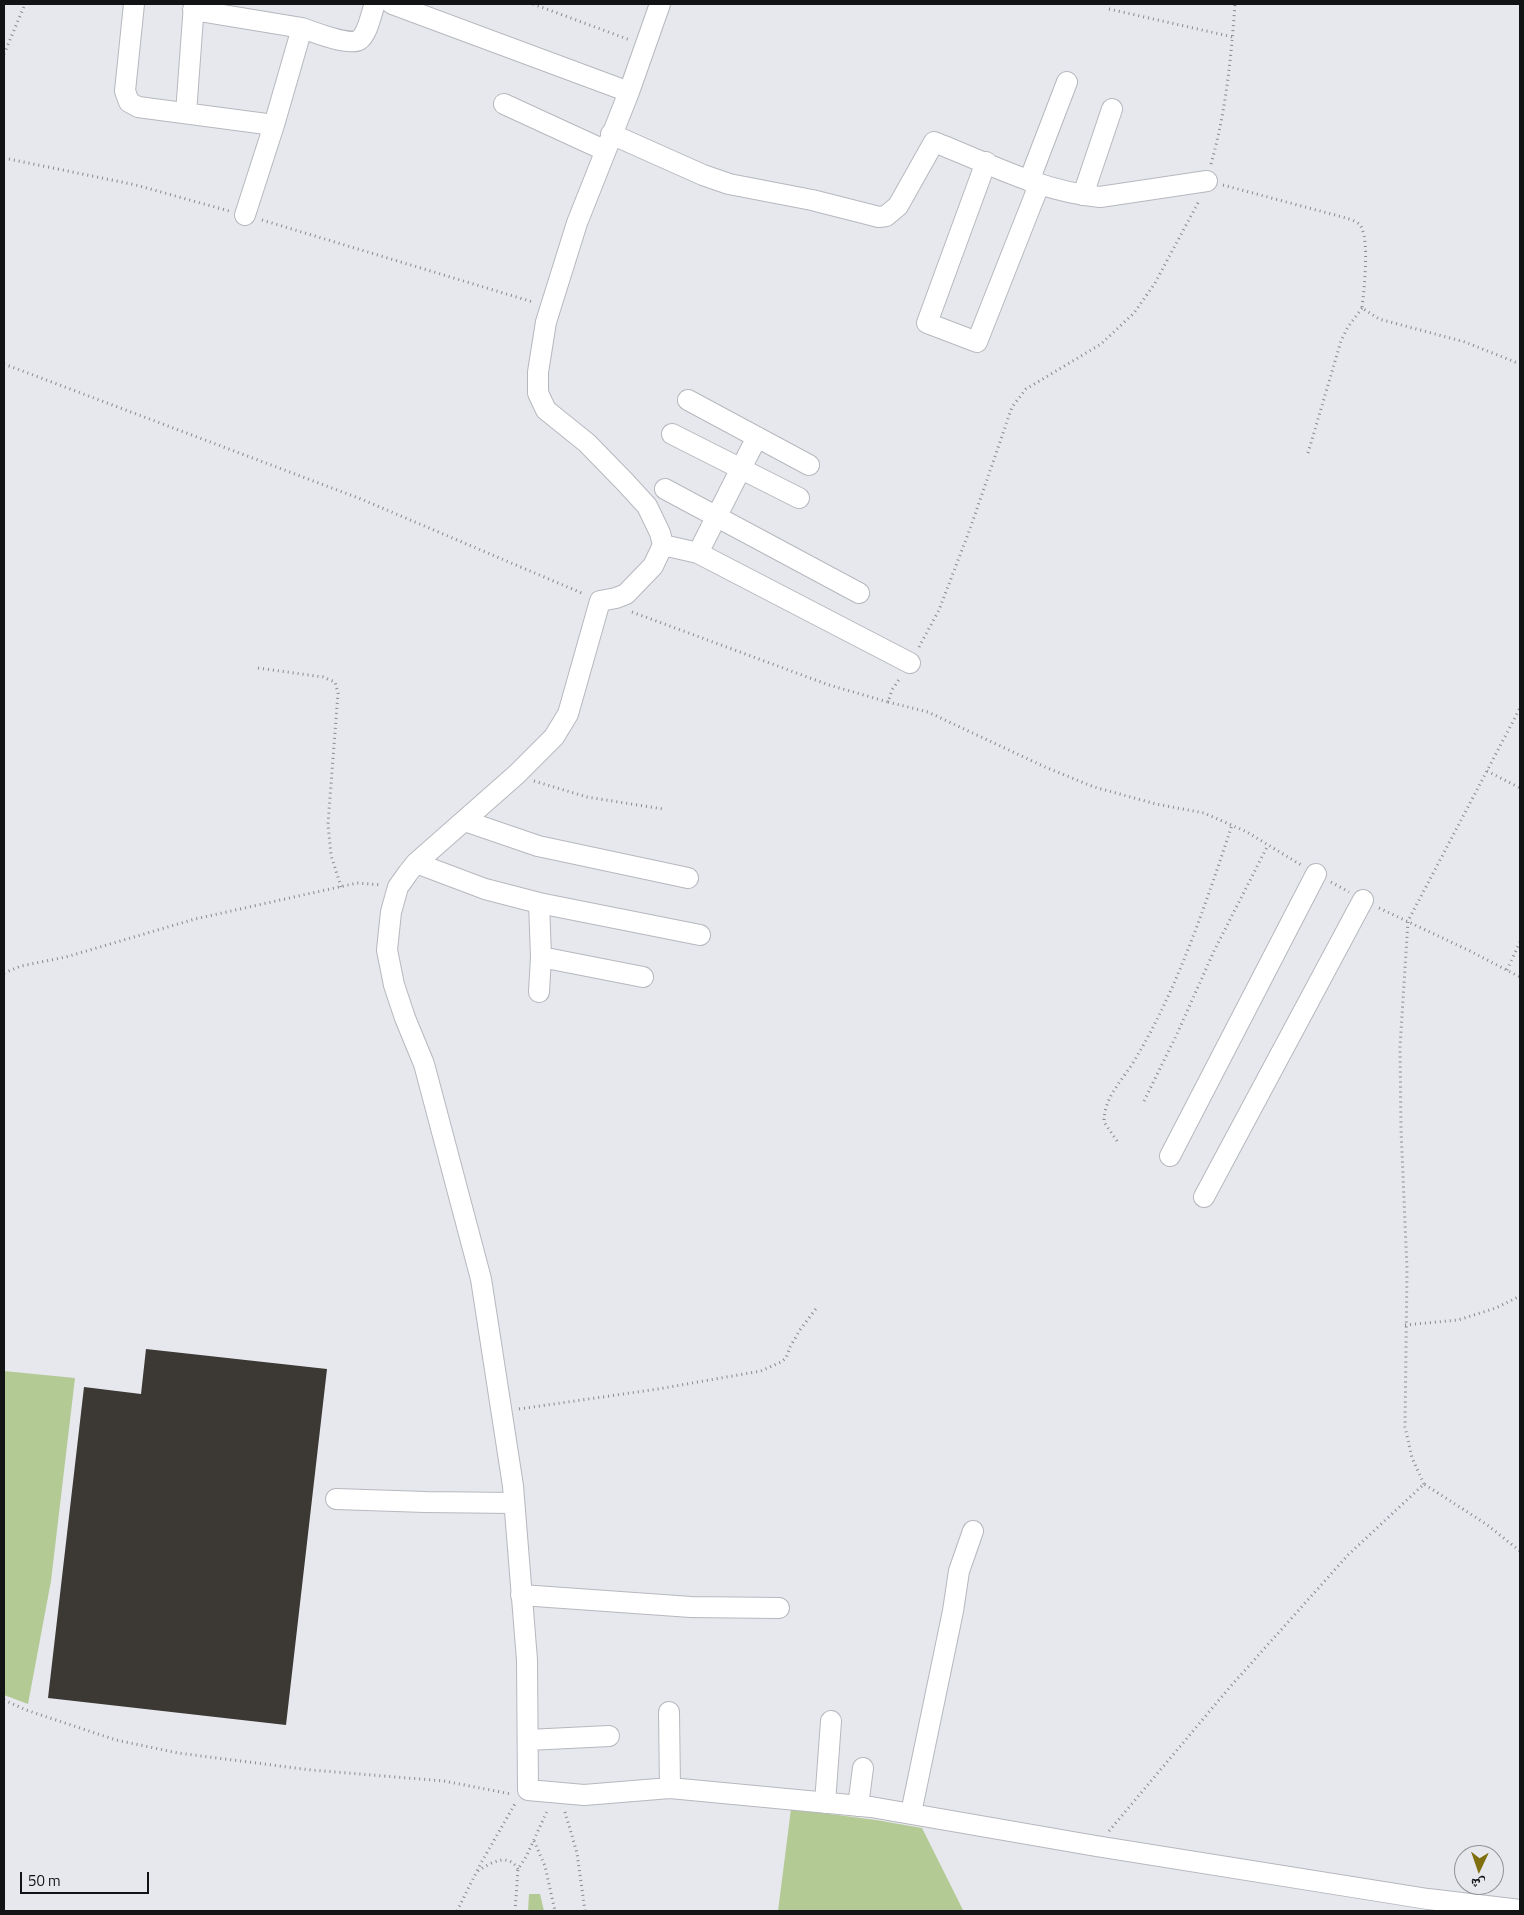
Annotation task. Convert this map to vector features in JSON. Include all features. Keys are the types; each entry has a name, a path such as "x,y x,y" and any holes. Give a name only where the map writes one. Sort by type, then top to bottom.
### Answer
{"street":[{"path":"134,4 125,91 129,102 138,106 274,125"},
{"path":"186,113 193,7 302,28 342,40 353,41 360,39 365,32 375,4"},
{"path":"392,4 629,92"},
{"path":"660,4 629,92 577,224 550,307 538,372 538,393 546,410 586,443 647,506 660,533 663,545 653,566 626,594 616,598 600,600 568,714 554,737 518,774 416,863 398,887 391,912 387,950 394,985 424,1064 481,1279 514,1503 527,1660 528,1790 560,1798 670,1788 858,1806 912,1813 1011,1833 1428,1899 1520,1910"},
{"path":"245,215 302,28"},
{"path":"986,162 926,323 977,342 1034,183 1067,82"},
{"path":"504,104 729,184 812,200 879,217 886,216 898,206 934,142 1034,183 1083,195 1100,197 1207,181"},
{"path":"1083,195 1112,109"},
{"path":"688,400 809,465"},
{"path":"672,434 799,498"},
{"path":"698,553 757,437"},
{"path":"665,489 859,593"},
{"path":"663,545 698,553 910,663"},
{"path":"465,821 538,846 688,878"},
{"path":"416,863 485,889 539,903 700,935"},
{"path":"1170,1156 1316,874"},
{"path":"1204,1197 1363,900"},
{"path":"539,903 541,957 539,992"},
{"path":"541,957 643,977"},
{"path":"336,1499 514,1503"},
{"path":"912,1813 953,1611 959,1571 973,1531"},
{"path":"522,1595 691,1607 779,1608"},
{"path":"669,1712 670,1788"},
{"path":"825,1803 831,1721"},
{"path":"528,1740 609,1736"},
{"path":"858,1806 863,1768"}],"path":[{"path":"4,54 25,4"},
{"path":"533,4 645,46"},
{"path":"888,702 892,690 910,663 939,610 970,529 1012,407 1026,388 1101,344 1134,313 1155,283 1198,203 1207,181 1217,143 1230,74 1235,4"},
{"path":"1108,9 1233,37"},
{"path":"4,158 136,185 245,215 550,307"},
{"path":"1207,181 1346,218 1358,223 1363,229 1366,280 1362,308 1348,327 1338,349 1308,453"},
{"path":"1362,308 1379,318 1465,342 1520,364"},
{"path":"4,364 361,499 600,600 829,685 928,712 1045,767 1094,787 1156,804 1204,814 1232,825 1363,900 1520,978"},
{"path":"258,668 323,677 335,682 338,693 328,824 331,855 341,887"},
{"path":"1520,708 1408,921 1400,1046 1401,1129 1407,1269 1405,1427 1412,1458 1424,1484 1486,1524 1520,1551"},
{"path":"1487,771 1520,788"},
{"path":"518,774 539,783 588,797 663,810"},
{"path":"1117,1141 1104,1122 1106,1102 1134,1061 1170,991 1217,871 1232,825"},
{"path":"1144,1101 1177,1034 1214,951 1268,845"},
{"path":"4,973 21,966 66,957 195,919 358,883 398,887"},
{"path":"1506,970 1520,942"},
{"path":"1405,1325 1458,1320 1496,1308 1520,1296"},
{"path":"501,1412 658,1389 761,1370 786,1358 800,1330 818,1306"},
{"path":"1096,1846 1230,1687 1348,1555 1424,1484"},
{"path":"4,1700 26,1710 116,1740 178,1753 311,1770 444,1781 519,1796 476,1872 457,1911"},
{"path":"515,1911 518,1869 534,1840 548,1808 560,1798 577,1853 585,1911"},
{"path":"534,1840 545,1866 555,1911"},
{"path":"476,1872 489,1863 498,1860 508,1860 515,1864 518,1869"}],"green space":[{"path":"4,1371 75,1378 51,1581 28,1704 4,1695"},
{"path":"791,1809 922,1828 963,1910 1007,1911 778,1911"},
{"path":"529,1894 540,1894 544,1911 528,1911"}],"building":[{"path":"146,1349 327,1369 286,1725 48,1698 84,1387 141,1394"}]}
